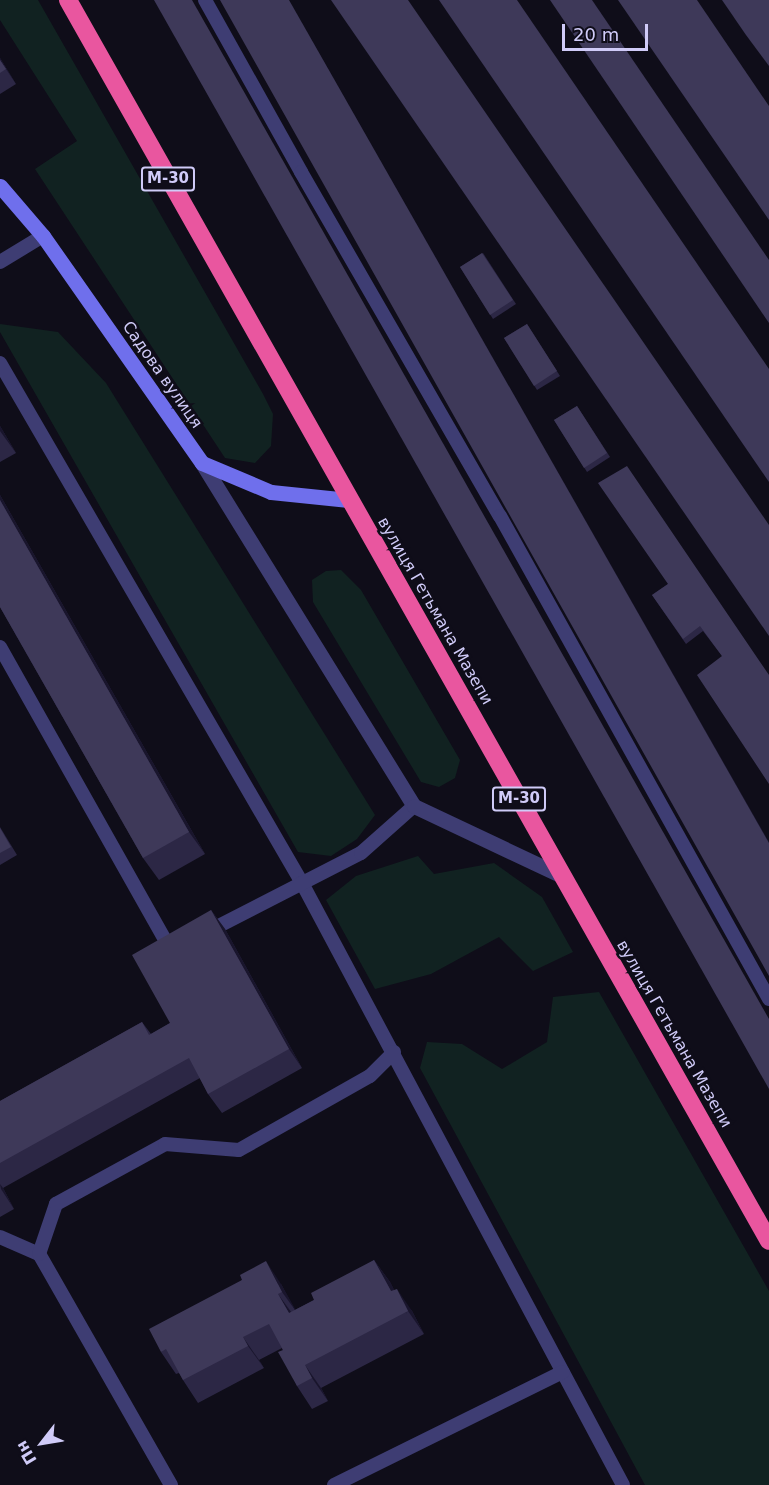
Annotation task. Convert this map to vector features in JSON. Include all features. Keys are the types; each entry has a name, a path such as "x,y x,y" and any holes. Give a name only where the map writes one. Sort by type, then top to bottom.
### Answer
{"highway":[{"name":"вулиця Гетьмана Мазепи","path":"68,0 769,1241"}],"street":[{"name":"Садова вулиця","path":"0,186 43,236 202,463"},
{"path":"202,463 272,492 349,500"},
{"path":"202,463 414,806 562,876"}],"lane":[{"path":"206,0 301,172 500,516 769,999"},
{"path":"0,262 43,236"},
{"path":"0,363 302,883 623,1485"},
{"path":"0,647 172,952 275,895 361,852 414,806"},
{"path":"39,1254 56,1204 165,1144 239,1150 370,1076 393,1052"},
{"path":"0,1238 39,1254 171,1485"},
{"path":"333,1485 563,1372"}],"shaded area":[{"path":"0,0 38,0 263,394 273,414 271,446 255,463 225,458 35,169 77,141 0,20"},
{"path":"0,324 58,332 106,383 375,815 357,839 331,856 298,852 0,332"},
{"path":"341,570 361,590 460,760 455,778 439,787 421,782 313,602 312,580 326,571"},
{"path":"418,856 434,874 494,863 542,897 573,952 533,971 499,937 431,974 375,989 326,900 356,876"},
{"path":"599,992 769,1291 769,1485 645,1485 420,1068 427,1042 462,1044 502,1069 547,1042 553,997"}],"building":[{"path":"154,0 192,0 769,1019 769,1089"},
{"path":"220,0 289,0 769,843 769,976"},
{"path":"331,0 408,0 769,525 769,636"},
{"path":"439,0 517,0 769,369 769,482"},
{"path":"550,0 592,0 769,260 769,323"},
{"path":"618,0 697,0 769,106 769,220"},
{"path":"722,0 769,0 769,66 746,35"},
{"path":"0,60 6,69 0,73"},
{"path":"482,253 513,300 490,315 460,267"},
{"path":"527,324 557,371 534,386 504,338"},
{"path":"577,406 607,453 584,468 554,420"},
{"path":"627,466 769,675 769,784 697,675 722,656 700,626 683,639 652,595 668,584 598,483"},
{"path":"0,500 189,832 143,858 0,607"},
{"path":"0,828 11,847 0,853"},
{"path":"211,910 289,1049 208,1094 189,1058 0,1163 0,1101 142,1022 149,1035 170,1023 132,955"},
{"path":"374,1260 391,1291 397,1289 408,1311 305,1365 312,1378 297,1386 278,1352 283,1350 269,1324 243,1337 248,1346 183,1380 166,1349 161,1352 149,1329 242,1280 240,1275 266,1261 282,1292 278,1294 289,1313 314,1300 311,1293"}]}
